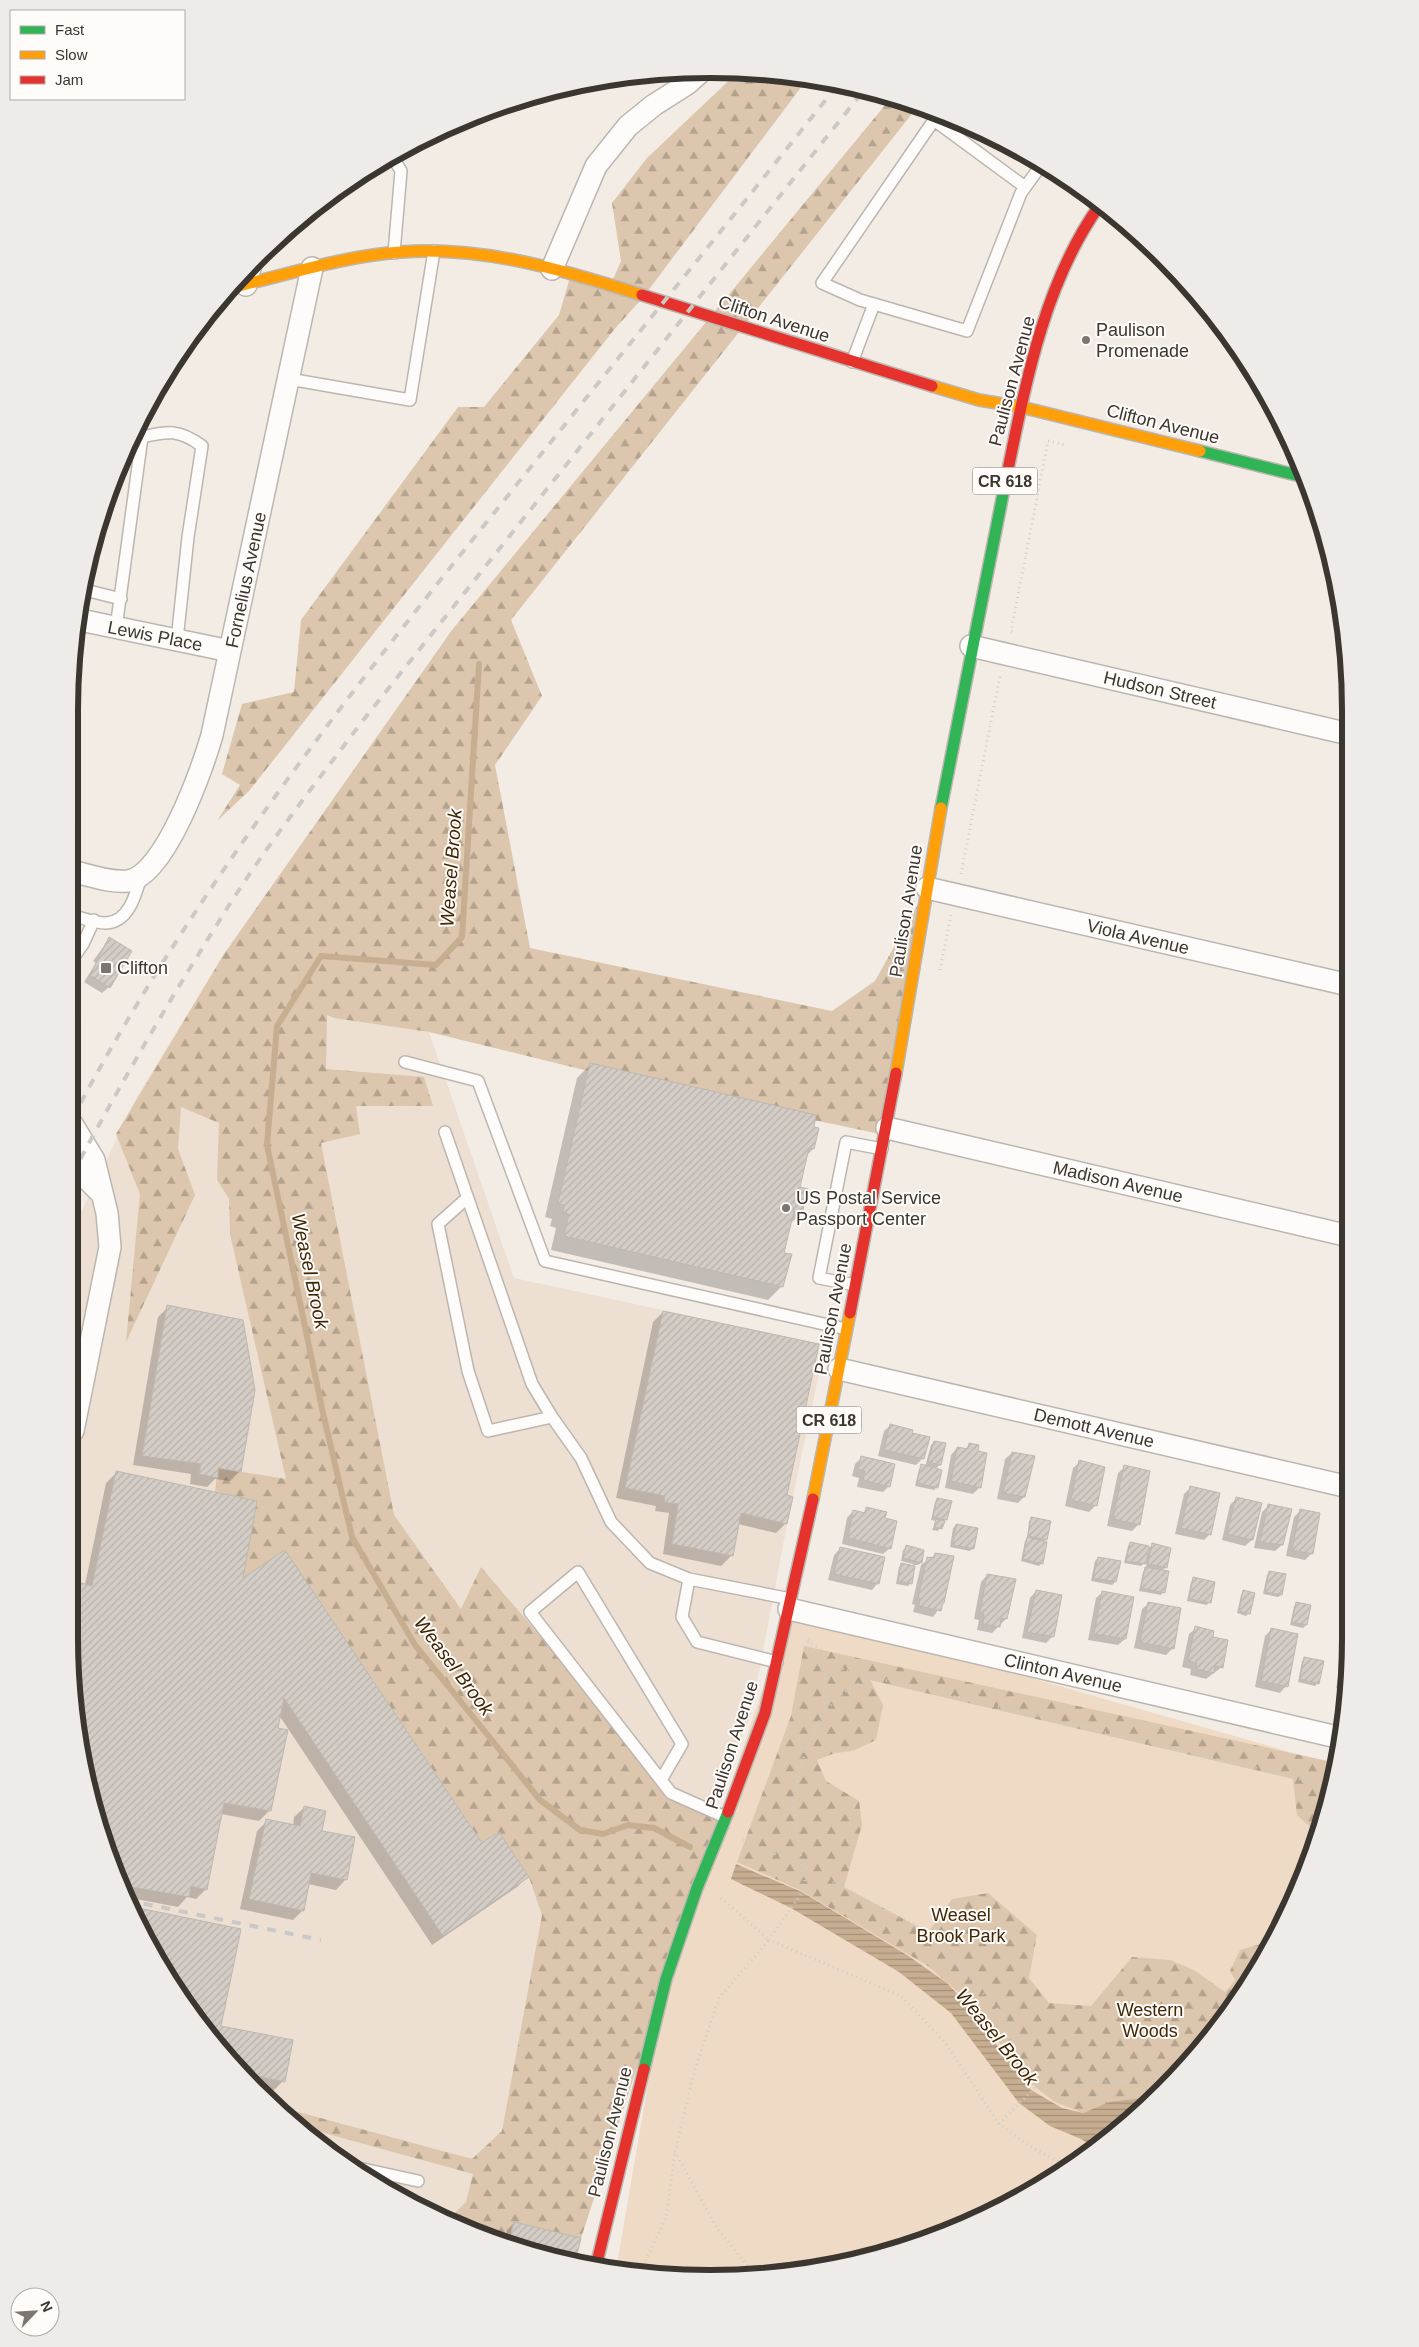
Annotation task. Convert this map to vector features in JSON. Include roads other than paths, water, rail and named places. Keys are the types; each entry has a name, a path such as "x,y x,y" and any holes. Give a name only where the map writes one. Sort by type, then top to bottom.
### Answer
{"main road":[{"name":"Paulison Avenue","path":"598,2259 666,1979 697,1888 727,1818 765,1713 790,1604 887,1128 948,758 1020,408 1037,344 1056,288 1086,226 1098,211"},
{"name":"Clifton Avenue","path":"240,286 368,256 434,251 466,252 552,269 979,400 1020,408 1296,475"}],"street":[{"path":"552,269 596,166 628,126 654,105 693,78"},
{"name":"Fornelius Avenue","path":"141,876 150,868 189,802 202,770 212,735 312,268"},
{"name":"Lewis Place","path":"84,621 230,651"},
{"name":"Hudson Street","path":"971,646 1342,732"},
{"path":"78,872 129,881 141,876"},
{"name":"Viola Avenue","path":"927,888 1342,983"},
{"name":"Madison Avenue","path":"887,1128 1342,1234"},
{"path":"78,1134 94,1160 107,1213 110,1248 78,1406"},
{"path":"78,1170 101,1193"},
{"name":"Demott Avenue","path":"839,1369 1342,1485"},
{"name":"Clinton Avenue","path":"790,1604 1333,1737"}],"lane":[{"path":"933,119 822,283 874,304 967,331 1025,187 1038,170"},
{"path":"944,123 1025,187"},
{"path":"394,253 401,171 396,161"},
{"path":"289,379 410,400 434,251"},
{"path":"852,362 874,304"},
{"path":"116,628 142,437 166,431 190,437 202,446 188,537 177,640"},
{"path":"132,454 140,453"},
{"path":"89,591 120,599"},
{"path":"78,917 106,923 122,915 134,901 141,876"},
{"path":"78,950 94,920"},
{"path":"405,1062 478,1081 545,1261 846,1329"},
{"path":"444,1132 532,1384 552,1417 581,1458 612,1522 650,1563 689,1579 790,1604"},
{"path":"856,1285 819,1278 820,1268 846,1142 882,1149"},
{"path":"467,1198 438,1224 468,1371 488,1431 552,1417"},
{"path":"661,1780 682,1744 578,1572 530,1612 661,1780 671,1792 727,1818"},
{"path":"689,1579 682,1617 698,1642 777,1662"},
{"path":"370,2170 418,2181"}],"waterway":[{"name":"Weasel Brook","path":"479,664 462,937 436,965 321,956 277,1026 267,1145 323,1413 352,1537 415,1645 540,1800 580,1830 603,1834 628,1825 654,1828 690,1847"}],"railway":[{"path":"78,1108 117,1037 165,958 268,806 379,658 833,90"},
{"path":"78,1164 186,975 226,910 292,815 361,723 859,96"},
{"path":"136,1902 321,1940"}],"place":[{"name":"Paulison Promenade","path":"1086,340"},
{"name":"Clifton","path":"106,968"},
{"name":"US Postal Service Passport Center","path":"786,1208"}],"park label":[{"name":"Weasel Brook Park","path":"961,1925"},
{"name":"Western Woods","path":"1150,2020"}]}
